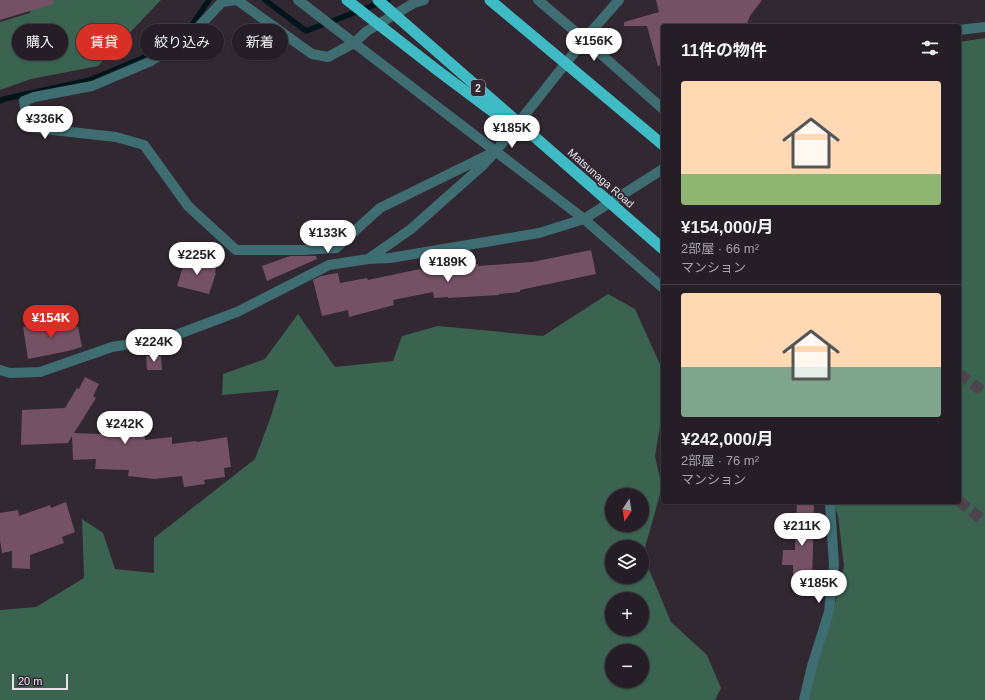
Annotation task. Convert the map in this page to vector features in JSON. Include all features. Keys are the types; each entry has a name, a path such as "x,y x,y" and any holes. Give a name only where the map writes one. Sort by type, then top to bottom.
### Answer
{"highway":[{"path":"347,0 437,70 578,175"},
{"name":"Matsunaga Road","path":"378,0 661,247"},
{"path":"490,0 661,143"}],"street":[{"path":"424,0 414,3 367,31 354,43 328,57 312,54 237,0 222,2 186,40 149,62 92,86 34,97 24,101 26,114 34,128 116,137 144,145 188,206 236,250 303,250 336,248 380,208 496,151"},
{"path":"298,0 584,219 661,286"},
{"path":"538,0 661,106"},
{"path":"368,259 411,229 482,166 496,151 619,0"},
{"path":"961,30 985,27"},
{"path":"0,370 10,373 40,372 112,347 168,338 237,312 329,265 368,259 390,258 539,233 584,219 661,170"},
{"path":"804,700 812,666 829,612 834,565 830,504"}],"green space":[{"path":"29,0 161,0 132,30 132,24 76,24 76,60 104,60 98,66 31,79 0,90 0,22 30,13"},
{"path":"985,38 985,700 807,700 832,616 844,566 838,516 834,504 961,504 961,42"},
{"path":"608,294 635,309 661,367 661,421 655,456 661,483 661,491 647,540 605,540 605,584 649,584 649,569 671,622 707,655 721,688 715,700 0,700 0,610 36,607 84,578 82,519 103,533 115,569 154,573 154,538 255,459 279,390 222,395 223,374 265,359 298,314 335,367 393,361 402,336 438,326 543,336"}],"building":[{"path":"0,0 53,0 53,4 0,20"},
{"path":"656,0 762,0 750,16 747,24 661,24 661,65 658,66 647,26 624,26 624,22 659,12"},
{"path":"591,250 596,274 520,290 520,292 499,295 434,298 433,292 393,300 394,305 349,317 348,310 322,316 313,280 321,276 338,273 340,283 367,278 368,280 420,269 464,267 463,265 478,264 478,266 532,262"},
{"path":"290,256 316,256 317,259 267,281 262,266"},
{"path":"186,257 216,267 216,273 209,294 177,286"},
{"path":"63,320 78,327 82,347 28,359 23,327"},
{"path":"146,356 161,356 162,370 147,370"},
{"path":"85,377 99,384 93,396 96,398 74,433 124,435 124,431 145,432 145,440 172,437 172,444 227,437 231,467 224,468 225,477 204,480 205,484 184,487 182,476 154,479 128,476 129,470 95,469 96,459 73,460 72,436 68,443 21,445 22,410 65,408 77,388 79,389"},
{"path":"66,502 75,532 62,537 64,543 30,555 30,569 12,568 12,551 2,553 0,540 0,513 18,510 19,516 50,505 51,508"},
{"path":"797,504 814,504 812,588 793,587 793,565 782,565 783,550 795,550"}],"waterway":[{"path":"0,101 90,80 159,51 192,25 209,0"},
{"path":"265,0 306,31 388,0"}],"tunnel":[{"path":"961,375 985,393"},
{"path":"961,503 985,522"}]}
